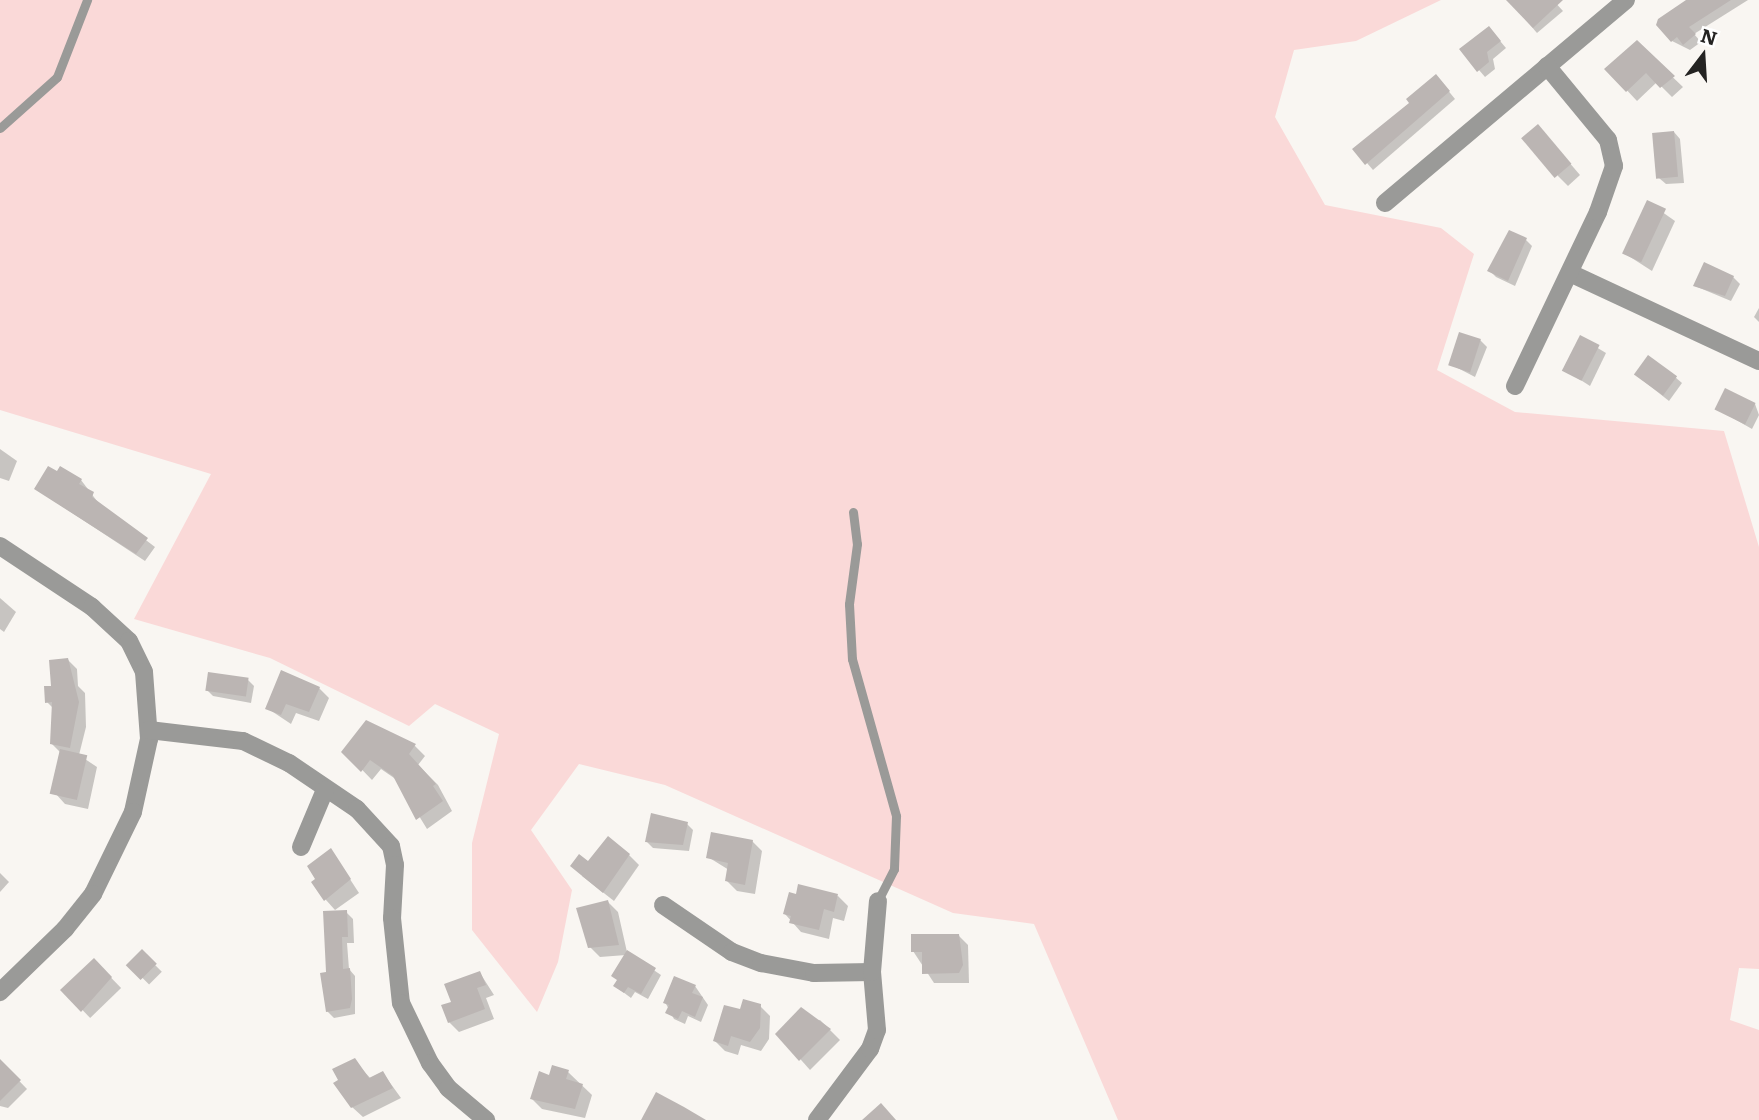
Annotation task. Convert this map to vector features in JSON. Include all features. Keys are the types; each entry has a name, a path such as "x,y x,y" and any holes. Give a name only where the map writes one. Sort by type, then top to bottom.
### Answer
{"street":[{"path":"1385,203 1626,0"},
{"path":"1515,386 1570,273 1614,166 1608,140 1547,66"},
{"path":"1570,273 1759,361"},
{"path":"0,546 92,607 115,626 137,654 147,687 149,730 146,766 133,812 93,894 65,929 0,992"},
{"path":"149,730 243,741 289,763 325,790 357,809 391,846 395,865 392,918 401,1003 429,1063 448,1088 486,1120"},
{"path":"301,848 325,790"},
{"path":"817,1120 870,1049 877,1030 872,972 878,901"},
{"path":"663,905 733,952 761,963 814,973 872,972"}],"lane":[{"path":"0,128 57,77 87,0"},
{"path":"853,512 857,544 849,604 852,659 896,816 896,861 878,901"}],"shaded area":[{"path":"0,0 1441,0 1356,41 1294,50 1275,117 1325,205 1441,228 1474,254 1437,370 1515,412 1724,431 1759,547 1759,969 1739,968 1730,1020 1759,1030 1759,1120 1118,1120 1034,924 953,913 665,785 579,764 531,830 572,890 558,962 537,1012 472,930 472,843 499,734 435,704 409,726 270,658 134,619 211,474 0,410"}],"building":[{"path":"1506,0 1563,0 1533,28"},
{"path":"1686,0 1731,0 1689,27 1696,34 1683,45 1677,37 1671,42 1656,25 1658,19"},
{"path":"1489,26 1501,41 1487,52 1489,62 1477,72 1459,49"},
{"path":"1637,40 1675,76 1660,88 1646,73 1626,92 1604,69"},
{"path":"1436,74 1450,91 1365,165 1352,149 1409,103 1406,99"},
{"path":"1538,124 1571,164 1555,178 1521,138"},
{"path":"1674,131 1678,177 1656,179 1652,133"},
{"path":"1647,200 1666,209 1641,262 1622,253"},
{"path":"1509,230 1527,238 1508,281 1487,271"},
{"path":"1704,262 1734,276 1725,296 1693,286"},
{"path":"1459,332 1481,339 1470,372 1448,365"},
{"path":"1580,335 1600,345 1581,381 1562,371"},
{"path":"1648,355 1677,376 1663,396 1634,374"},
{"path":"1725,388 1756,403 1745,424 1714,410"},
{"path":"48,466 57,471 60,466 82,479 79,484 94,492 92,497 148,538 136,554 34,489"},
{"path":"68,658 79,702 70,748 50,744 52,702 45,703 44,686 51,686 49,660"},
{"path":"281,670 320,687 309,712 286,704 281,715 265,709"},
{"path":"208,672 249,678 246,697 205,691"},
{"path":"366,720 416,744 409,754 436,784 433,786 443,801 416,820 393,776 370,760 361,772 341,752"},
{"path":"60,749 87,755 77,800 50,794"},
{"path":"651,813 688,822 683,845 645,842"},
{"path":"711,832 753,840 745,885 725,881 728,863 706,858"},
{"path":"608,836 630,854 603,893 570,866 579,854 588,861"},
{"path":"331,848 351,879 324,901 311,882 315,879 307,866"},
{"path":"798,884 838,894 834,912 824,909 819,930 789,923 791,916 783,914 789,892 796,894"},
{"path":"608,900 619,945 588,948 576,908"},
{"path":"347,910 348,937 342,937 343,969 350,968 352,999 350,1008 326,1012 320,973 326,972 323,911"},
{"path":"911,934 959,934 963,965 959,973 922,974 922,952 911,952"},
{"path":"142,949 157,964 141,980 126,965"},
{"path":"627,950 656,968 641,994 628,987 624,993 613,986 617,980 611,976"},
{"path":"94,958 112,977 81,1012 60,990"},
{"path":"480,971 486,985 477,988 485,1009 448,1023 441,1005 451,1002 444,984"},
{"path":"674,976 696,985 692,993 703,997 695,1017 682,1011 678,1019 665,1013 669,1005 663,1003"},
{"path":"743,999 761,1004 760,1028 750,1042 731,1036 728,1046 713,1041 724,1005 740,1009"},
{"path":"801,1007 831,1029 799,1061 775,1034"},
{"path":"355,1058 369,1078 383,1071 393,1088 351,1108 333,1083 338,1080 332,1069"},
{"path":"0,1059 21,1080 0,1101"},
{"path":"552,1065 569,1070 566,1079 583,1084 575,1109 530,1099 539,1071 549,1075"},
{"path":"656,1092 684,1107 706,1120 641,1120"},
{"path":"881,1103 896,1120 862,1120"}]}
